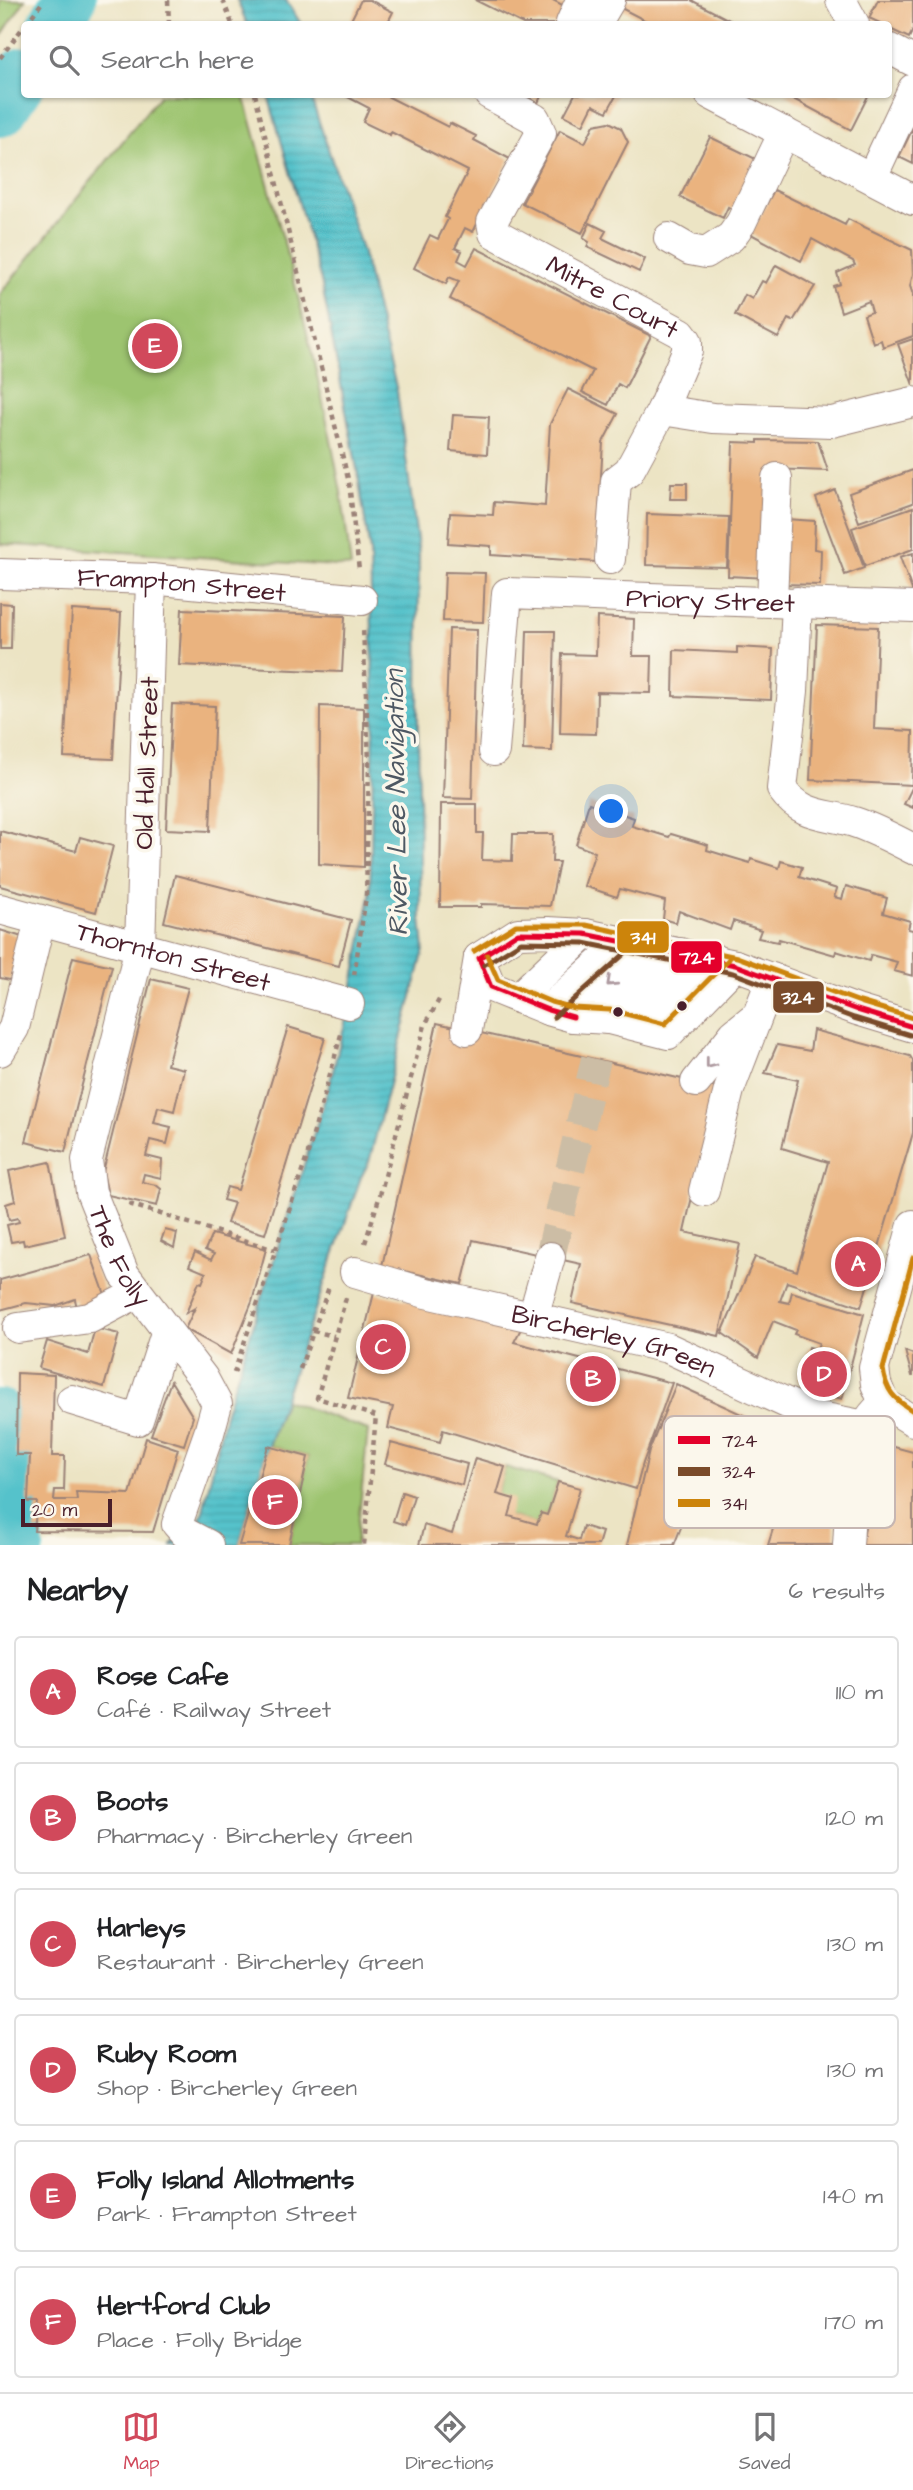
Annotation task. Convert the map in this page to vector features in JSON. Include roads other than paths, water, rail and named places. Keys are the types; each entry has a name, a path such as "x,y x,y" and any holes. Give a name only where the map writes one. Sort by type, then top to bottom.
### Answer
{"street":[{"path":"572,21 581,0"},
{"path":"598,21 610,0"},
{"path":"841,0 852,21"},
{"path":"892,50 913,61"},
{"path":"872,177 913,89"},
{"name":"Mitre Court","path":"496,98 535,119 541,133 492,222 494,233 681,333 687,341 687,351 663,411 628,471 616,481 610,559"},
{"path":"718,98 913,200"},
{"path":"668,238 690,250 706,253 731,237 741,223 784,132"},
{"path":"663,411 713,418 832,422 913,402"},
{"path":"777,478 784,601 793,691 782,789 789,799 803,810 853,822 913,849"},
{"name":"Frampton Street","path":"0,574 151,579 362,600"},
{"name":"Old Hall Street","path":"141,947 151,579"},
{"name":"Priory Street","path":"494,751 507,593 913,607"},
{"name":"Thornton Street","path":"0,909 349,1004"},
{"path":"0,1051 14,1028 40,920"},
{"path":"467,1030 479,958 518,933 548,932 585,934 724,962 857,1010 913,1027"},
{"path":"518,998 585,934"},
{"path":"561,1013 637,944"},
{"name":"The Folly","path":"141,947 87,1160 91,1192 116,1246 124,1274 166,1333 203,1378 217,1404 177,1524 198,1540"},
{"path":"609,1019 680,953"},
{"path":"479,958 491,988 561,1013 609,1019 668,1034 724,962"},
{"path":"704,1191 729,1090 772,978"},
{"path":"696,1082 734,1034 759,1012"},
{"path":"913,1225 874,1368 876,1384 884,1404 913,1421"},
{"path":"533,1317 550,1257"},
{"name":"Bircherley Green","path":"347,1267 426,1293 668,1348 814,1416"},
{"path":"18,1328 90,1318 137,1293"},
{"path":"72,1400 138,1420 166,1333"},
{"path":"871,1416 884,1404"}],"water":[{"path":"237,0 286,0 299,21 246,21"},
{"name":"River Lee Navigation","path":"269,98 311,98 361,246 397,391 419,554 418,728 421,918 424,950 369,1162 361,1177 268,1446 239,1545 172,1545 176,1538 192,1537 203,1511 225,1414 329,1086 348,1011 370,895 374,719 370,552 321,280"}],"waterway":[{"path":"57,21 69,0"},
{"path":"0,110 21,78"},
{"path":"0,1416 17,1545"}],"tunnel":[{"path":"550,1257 596,1059"}],"place":[{"name":"Folly Island Allotments","path":"155,346"},
{"name":"Rose Cafe","path":"858,1264"},
{"name":"Harleys","path":"383,1347"},
{"name":"Ruby Room","path":"824,1374"},
{"name":"Boots","path":"593,1379"},
{"name":"Hertford Club","path":"275,1502"}]}
